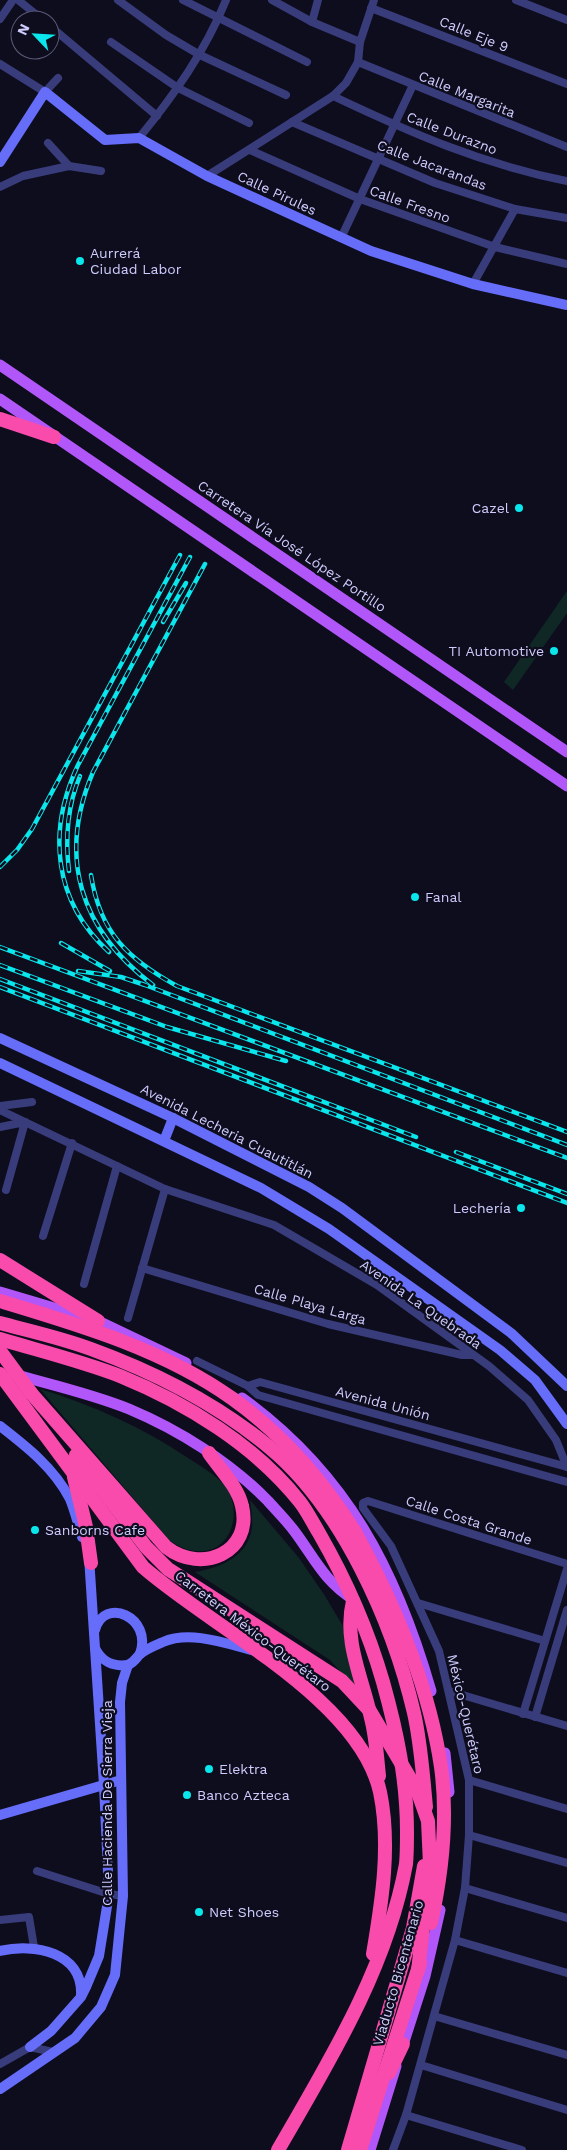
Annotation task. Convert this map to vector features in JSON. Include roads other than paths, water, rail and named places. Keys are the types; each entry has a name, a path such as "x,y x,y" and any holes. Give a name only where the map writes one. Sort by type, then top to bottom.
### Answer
{"highway":[{"path":"0,419 54,437"},
{"path":"0,1260 98,1321"},
{"name":"Viaducto Bicentenario","path":"0,1302 73,1324 128,1344 182,1369 233,1399 256,1417 304,1464 328,1492 355,1532 381,1580 409,1649 428,1709 441,1768 443,1829 441,1869 430,1924 418,1970 360,2150"},
{"path":"0,1323 89,1348 126,1362 219,1410 270,1448 315,1494 344,1539 369,1584 397,1656 414,1713 423,1770 426,1819 425,1863 413,1928 350,2150"},
{"path":"0,1339 85,1364 129,1380 210,1424 258,1458 301,1503 354,1600 377,1662 393,1717 404,1768 407,1816 406,1860 399,1898 350,2023 278,2150"},
{"name":"Carretera México-Querétaro","path":"0,1350 51,1417 166,1547 180,1556 194,1560 206,1560 224,1553 234,1543 242,1525 243,1512 240,1498 210,1453"},
{"name":"Carretera México-Querétaro","path":"0,1374 73,1471 124,1544 143,1567 165,1586 258,1652 325,1706 354,1738 373,1771 383,1813 384,1874 368,1981"},
{"path":"51,1417 72,1450 146,1547 168,1570 342,1681 370,1711 417,1790 428,1821 430,1865 418,1970"},
{"path":"43,1433 72,1450"},
{"path":"73,1471 86,1527 91,1563"},
{"path":"354,1600 350,1616 350,1640 372,1720 383,1813"},
{"path":"350,2150 404,2044"}],"main road":[{"path":"0,162 45,92 105,140 139,138"},
{"name":"Calle Pirules","path":"139,138 206,176 371,251 473,284 567,305"},
{"name":"Carretera Vía José López Portillo","path":"0,365 567,752"},
{"path":"0,399 567,786"},
{"name":"Avenida Lecheria Cuautitlán","path":"0,1038 173,1118 270,1166 342,1208 511,1333 567,1386"},
{"path":"0,1063 261,1188 329,1229 500,1350 535,1380 562,1414 567,1424"},
{"path":"164,1141 173,1118"},
{"path":"0,1292 98,1321 208,1375 263,1413 309,1456 333,1484 366,1529 390,1574 418,1647 436,1710 449,1771 450,1814 448,1866 436,1934 404,2044 370,2150"},
{"path":"0,1369 129,1409 184,1437 210,1453 268,1502 296,1532 322,1573 337,1588 354,1600"},
{"name":"Calle Hacienda De Sierra Vieja","path":"0,1426 48,1466 60,1482 70,1501 91,1563 94,1647 104,1785 109,1894 99,1956 81,1997 51,2031 30,2046"},
{"path":"94,1635 98,1623 103,1617 116,1613 126,1615 134,1620 142,1633 143,1644 140,1654"},
{"name":"Calle Hacienda De Sierra Vieja","path":"0,2089 75,2038 101,2006 115,1975 123,1896 120,1702 122,1683 128,1666 135,1662 140,1654 165,1641 188,1638 215,1640 258,1652"},
{"path":"94,1647 106,1661 117,1666 128,1666"},
{"path":"0,1816 121,1780"},
{"path":"0,1951 34,1947 57,1955 71,1965 79,1977 81,1997"},
{"path":"71,1965 88,1967 99,1956"},
{"path":"378,2150 388,2093"}],"street":[{"path":"0,19 14,0"},
{"path":"18,0 30,10"},
{"path":"118,0 166,35 200,55 286,95"},
{"path":"183,0 307,62"},
{"path":"139,138 178,88 200,55 226,0"},
{"path":"272,0 312,22 360,42"},
{"path":"312,22 318,0"},
{"path":"516,0 567,20"},
{"path":"206,176 333,96 346,83 358,62 360,42 373,4"},
{"name":"Calle Eje 9","path":"373,4 567,84"},
{"path":"60,34 157,116"},
{"path":"112,42 178,88 249,123"},
{"name":"Calle Margarita","path":"358,62 567,147"},
{"path":"0,64 45,92 58,78"},
{"path":"341,238 413,85"},
{"name":"Calle Durazno","path":"333,96 426,139 478,158 527,173 567,181"},
{"name":"Calle Jacarandas","path":"292,122 435,183 515,209 567,218"},
{"path":"48,144 69,166"},
{"name":"Calle Fresno","path":"250,150 360,199 495,247 567,264"},
{"path":"0,187 23,176 69,166 101,171"},
{"path":"473,284 515,209"},
{"path":"0,1108 32,1102"},
{"name":"Avenida La Quebrada","path":"0,1108 25,1122 165,1189 274,1225 377,1285 474,1355 528,1400 556,1440 567,1467"},
{"path":"0,1127 25,1122 6,1190"},
{"path":"43,1236 72,1143"},
{"path":"84,1284 117,1166"},
{"path":"128,1318 165,1189"},
{"name":"Calle Playa Larga","path":"142,1268 328,1324 462,1355 474,1355"},
{"name":"Avenida Unión","path":"197,1361 248,1386 260,1382 567,1467"},
{"path":"248,1386 258,1396 567,1482"},
{"name":"Calle Costa Grande","path":"363,1503 368,1501 567,1564"},
{"name":"México-Querétaro","path":"363,1503 363,1508 391,1546 438,1651 469,1780 469,1835 465,1888 455,1940 421,2065 393,2150"},
{"path":"524,1714 567,1569"},
{"path":"418,1603 545,1641"},
{"path":"535,1717 567,1610"},
{"path":"449,1691 567,1726"},
{"path":"469,1780 567,1809"},
{"path":"469,1835 567,1863"},
{"path":"37,1871 109,1894 123,1896"},
{"path":"465,1888 567,1918"},
{"path":"0,1920 29,1917 34,1947"},
{"path":"455,1940 567,1973"},
{"path":"434,2016 567,2055"},
{"path":"30,2046 53,2052"},
{"name":"Calle Hacienda De Sierra Vieja","path":"0,2064 30,2046"},
{"path":"421,2065 567,2110"},
{"path":"406,2115 522,2150"}],"railway":[{"path":"0,867 17,850 32,829 180,555"},
{"path":"109,952 90,932 76,911 66,888 59,840 62,815 68,790 78,765 190,557"},
{"path":"153,985 128,964 108,940 92,916 82,890 77,862 77,833 82,803 93,772 205,564"},
{"path":"163,622 186,583"},
{"path":"69,871 68,823 72,799 80,776"},
{"path":"91,875 101,913 119,942 144,965 177,986 567,1132"},
{"path":"61,943 110,971"},
{"path":"0,947 567,1158"},
{"path":"0,965 167,1027 286,1061"},
{"path":"78,971 121,977 145,985 567,1145"},
{"path":"0,979 416,1137"},
{"path":"0,987 567,1203"},
{"path":"456,1152 567,1194"}],"place":[{"name":"Aurrerá Ciudad Labor","path":"80,261"},
{"name":"Cazel","path":"519,508"},
{"name":"TI Automotive","path":"554,651"},
{"name":"Fanal","path":"415,897"},
{"name":"Lechería","path":"521,1208"},
{"name":"Sanborns Cafe","path":"35,1530"},
{"name":"Elektra","path":"209,1769"},
{"name":"Banco Azteca","path":"187,1795"},
{"name":"Net Shoes","path":"199,1912"}]}
